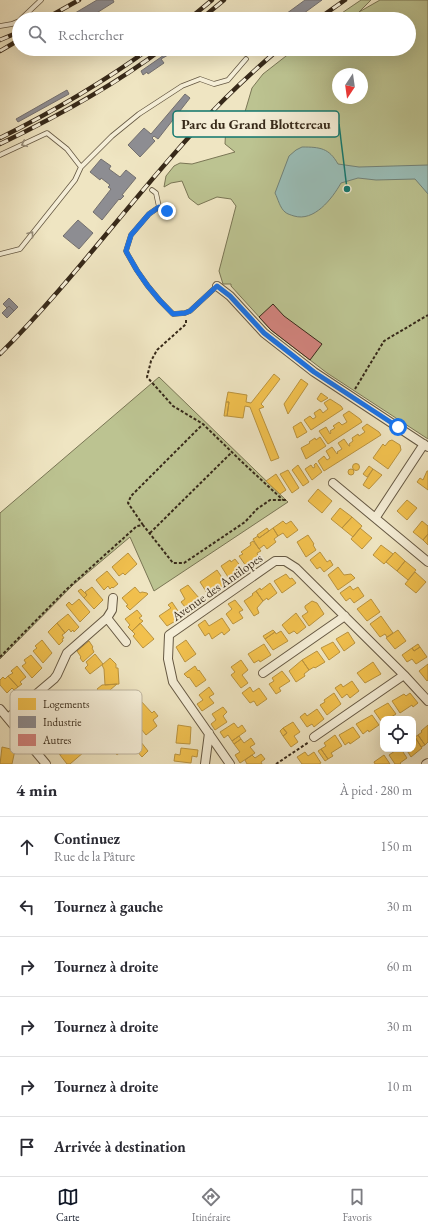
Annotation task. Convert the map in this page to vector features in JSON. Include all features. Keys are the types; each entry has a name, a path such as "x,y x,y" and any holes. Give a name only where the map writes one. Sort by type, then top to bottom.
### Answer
{"street":[{"path":"217,286 230,296 264,333 314,372 426,446 376,518"},
{"path":"333,483 428,562"},
{"name":"Avenue des Antilopes","path":"230,764 174,682 168,659 169,635 275,561 286,560 296,568 404,675 428,701"},
{"path":"37,690 57,675 67,653 107,618 112,610 113,598"},
{"path":"263,673 345,616"},
{"path":"107,618 126,642"},
{"path":"314,737 404,675"},
{"path":"3,715 10,723"},
{"path":"205,764 209,734"},
{"path":"37,754 46,764"}],"lane":[{"path":"28,12 41,0"},
{"path":"0,26 12,24"},
{"path":"0,254 20,248 75,180 82,167 112,136 139,114 182,86 200,80 214,84 228,80 246,59"},
{"path":"0,155 47,133 67,149 82,167"},
{"path":"152,190 156,192 159,207"},
{"path":"159,207 167,211"},
{"path":"159,207 149,214 131,235 126,251 136,271 158,300 173,314 190,311 217,286"}],"path":[{"path":"185,313 186,324 157,350 151,361 147,377 173,406 203,424 282,500"},
{"path":"350,396 384,341 428,315"},
{"path":"203,424 131,496 128,503 173,563 184,563 245,522 257,509 270,500 287,500"},
{"path":"150,533 232,452"},
{"path":"0,657 67,590 137,526 143,525"},
{"path":"276,764 314,737"}],"green space":[{"path":"361,0 371,0 359,12 343,12"},
{"path":"380,0 428,0 428,439 327,373 271,330 231,286 231,284 223,284 219,271 236,206 231,199 217,197 198,205 189,198 182,181 171,183 164,187 166,176 174,166 180,163 192,164 235,152 225,144 226,123 242,122 252,88 263,74 286,56 416,56 416,12 359,12"},
{"path":"159,377 288,502 154,591 130,537 73,585 0,659 0,513"}],"water":[{"path":"302,147 319,148 331,155 338,164 359,167 428,165 428,194 415,179 376,180 358,178 341,183 333,196 322,208 309,216 294,216 286,213 275,193 289,156"}],"building: Logements":[{"path":"274,374 280,379 261,404 264,407 259,409 279,458 271,461 250,407 245,406 243,418 227,416 229,402 226,402 228,392 247,395 246,402 251,403"},
{"path":"301,379 308,384 288,414 284,404"},
{"path":"321,393 328,398 321,402 317,399"},
{"path":"330,399 343,409 311,430 304,420 310,416 313,419 316,417 314,413 320,409 323,413 328,409 324,403"},
{"path":"226,402 229,402 227,416 224,416"},
{"path":"349,411 362,422 328,444 319,431 326,427 330,434 330,431 335,428 333,426 339,422 342,425 347,422 343,415"},
{"path":"301,422 307,432 297,438 293,427"},
{"path":"367,424 381,435 324,471 318,461 324,456 327,460 330,458 326,451 332,447 337,454 337,452 342,449 338,443 344,439 350,446 349,444 353,441 352,438 365,432 362,428"},
{"path":"320,437 326,446 306,459 301,448 315,438 316,440"},
{"path":"392,440 400,445 401,450 388,469 373,458 383,444 385,446"},
{"path":"316,463 322,472 312,480 305,469 311,465 313,468 315,467 314,465"},
{"path":"356,463 360,467 356,471 352,467"},
{"path":"298,465 309,482 303,486 292,470"},
{"path":"369,466 373,469 367,477 363,474"},
{"path":"351,469 354,472 351,475 348,472"},
{"path":"373,469 382,475 369,489 363,485"},
{"path":"288,470 299,488 292,493 280,474"},
{"path":"427,471 428,490 417,482 420,478 423,480"},
{"path":"276,474 286,490 280,494 266,481"},
{"path":"318,489 332,501 322,513 308,501"},
{"path":"407,500 417,508 407,520 397,511"},
{"path":"340,508 352,517 342,528 331,519"},
{"path":"352,517 362,526 353,537 342,528"},
{"path":"283,521 286,524 291,521 298,530 287,538 283,533 278,536 273,528"},
{"path":"422,521 428,526 428,534 423,540 413,532"},
{"path":"267,528 269,531 259,538 257,535"},
{"path":"273,528 278,536 274,539 276,542 267,549 264,545 259,549 253,539 258,536 259,538"},
{"path":"360,528 372,538 362,549 351,539"},
{"path":"428,534 428,545 423,540"},
{"path":"308,535 316,550 306,557 297,542"},
{"path":"253,541 261,551 257,553 258,556 246,566 239,556 243,554 241,552 251,545 250,543"},
{"path":"381,545 393,554 384,564 373,555"},
{"path":"320,552 327,562 330,560 333,565 324,572 320,567 317,569 310,560"},
{"path":"395,552 405,561 397,571 386,562"},
{"path":"128,553 137,564 125,575 123,573 119,576 112,567"},
{"path":"235,559 242,568 228,577 221,566 230,560 231,562"},
{"path":"405,561 416,570 408,580 397,571"},
{"path":"338,567 344,575 351,574 355,578 338,590 328,575"},
{"path":"217,570 227,585 220,590 217,586 207,593 200,582"},
{"path":"107,571 118,584 110,589 108,586 104,590 96,580"},
{"path":"415,572 426,582 416,593 405,584"},
{"path":"286,574 296,583 282,593 274,581"},
{"path":"270,583 277,593 268,600 267,598 263,601 256,591 260,588 261,590"},
{"path":"188,585 199,598 193,603 196,607 189,612 181,602 185,599 180,590"},
{"path":"350,586 353,590 358,587 364,596 354,603 350,598 346,601 340,593"},
{"path":"92,587 103,600 94,609 84,598 87,595 85,592"},
{"path":"135,587 140,593 142,592 148,594 130,610 122,598"},
{"path":"81,589 87,595 84,598 78,591"},
{"path":"256,591 263,601 257,608 259,613 254,616 244,601"},
{"path":"79,599 90,612 80,622 66,605 69,602 72,605"},
{"path":"371,599 380,612 367,621 357,609"},
{"path":"235,600 243,610 239,612 243,618 233,624 226,614 232,609 228,604"},
{"path":"312,601 317,603 324,614 309,626 302,616 308,612 305,606"},
{"path":"172,602 182,617 167,626 159,616 171,608 168,605"},
{"path":"137,610 142,616 139,618 143,621 132,631 128,627 130,625 125,619"},
{"path":"296,613 306,627 297,634 294,631 289,634 282,625"},
{"path":"68,614 79,627 74,632 73,630 71,632 69,629 65,633 57,623"},
{"path":"381,616 393,633 387,637 385,634 380,637 370,624"},
{"path":"222,618 230,630 224,635 222,632 212,639 209,633 205,636 198,625 205,620 209,626"},
{"path":"57,623 65,633 62,635 64,638 62,639 63,641 59,645 48,632"},
{"path":"140,623 154,639 143,648 133,636 135,634 132,631"},
{"path":"273,630 275,632 265,639 263,636"},
{"path":"398,630 406,641 395,649 386,638"},
{"path":"281,631 288,641 273,650 265,639 275,632 276,634"},
{"path":"348,632 355,643 344,651 336,639"},
{"path":"42,640 52,653 43,663 33,651 37,648 35,646"},
{"path":"186,640 196,654 185,662 176,647"},
{"path":"89,641 94,652 83,662 77,651"},
{"path":"333,642 340,652 329,660 321,648"},
{"path":"264,644 271,655 260,662 259,660 254,663 248,654"},
{"path":"418,644 420,647 414,651 412,648"},
{"path":"420,647 427,657 416,664 412,659 407,662 402,655 412,648 414,651"},
{"path":"317,651 325,662 309,670 302,660"},
{"path":"95,654 103,664 90,674 85,668 88,665 86,662"},
{"path":"31,655 42,668 32,678 22,666 26,663 24,660"},
{"path":"110,658 116,664 116,668 118,668 119,684 105,685 104,669 102,665"},
{"path":"241,660 248,670 242,675 248,683 241,688 231,675 235,672 231,667"},
{"path":"302,660 309,670 304,674 305,676 296,682 289,671"},
{"path":"373,662 381,674 365,683 357,673"},
{"path":"428,664 428,680 427,681 419,671"},
{"path":"17,666 26,677 20,682 22,684 18,687 8,676 13,673 11,671"},
{"path":"195,666 206,680 196,687 189,677 188,678 184,674"},
{"path":"282,671 290,681 279,688 281,691 276,694 269,684 274,681 272,678"},
{"path":"8,676 18,687 14,690 12,688 7,693 0,685 0,680 3,677 5,679"},
{"path":"352,681 359,691 350,698 347,694 342,698 335,688 341,684 343,687"},
{"path":"117,684 110,690 98,690 97,689 102,685"},
{"path":"209,687 214,694 209,697 214,703 202,711 197,704 203,700 199,695"},
{"path":"250,687 253,692 259,688 267,699 257,706 254,701 250,703 242,693"},
{"path":"334,693 341,704 327,715 320,705"},
{"path":"410,693 418,703 400,713 392,701 404,694 406,696"},
{"path":"142,702 152,713 154,711 158,716 153,720 157,726 146,735 142,730"},
{"path":"388,703 396,714 393,716 380,716 380,720 374,711"},
{"path":"223,707 227,712 223,716 227,722 215,730 211,724 216,720 212,714"},
{"path":"317,709 324,719 314,727 312,724 307,727 300,717 305,713 307,716"},
{"path":"372,715 379,725 363,734 356,724"},
{"path":"293,722 300,732 294,736 298,742 291,747 283,736 287,733 283,728"},
{"path":"234,723 238,728 242,725 246,731 232,741 228,735 224,738 220,732"},
{"path":"178,725 191,727 190,744 176,743"},
{"path":"428,725 428,742 425,745 418,735"},
{"path":"353,727 360,737 350,744 349,742 345,745 339,735"},
{"path":"283,728 287,733 283,736 280,731"},
{"path":"335,735 342,746 331,753 333,756 328,759 321,749 326,746 324,743"},
{"path":"418,735 425,745 421,747 416,736"},
{"path":"239,736 241,739 234,744 232,741"},
{"path":"251,738 255,744 250,747 255,753 240,763 235,755 240,752 234,744 241,739 244,743"},
{"path":"416,739 422,748 411,757 408,752 416,752"},
{"path":"142,743 148,751 142,757 139,754 142,754"},
{"path":"2,747 10,749 10,754 14,754 12,764 0,764"},
{"path":"181,748 198,750 197,757 192,756 191,763 174,761 175,754 180,755"},
{"path":"321,749 328,759 325,761 318,751"},
{"path":"305,752 308,756 314,752 321,763 302,764 297,757"},
{"path":"394,752 403,752 407,758 400,763 401,764 395,764 389,755"},
{"path":"82,754 70,764 67,764 60,755"},
{"path":"261,754 265,759 261,762 262,764 247,764 245,760 252,755 255,758"},
{"path":"384,755 390,764 375,764 374,762"}],"building: Industrie":[{"path":"97,0 113,0 114,2 98,12 77,12"},
{"path":"305,0 322,0 306,12 289,12"},
{"path":"163,56 166,56 161,59 164,63 148,74 147,72 143,75 141,71"},
{"path":"67,90 69,94 18,122 16,119"},
{"path":"185,94 190,98 158,139 154,136 152,138 155,141 140,157 128,145 144,128 151,134"},
{"path":"101,159 111,166 109,169 120,177 126,170 136,178 122,195 124,196 120,200 119,199 102,220 93,212 111,189 108,187 110,185 101,178 100,180 90,172"},
{"path":"78,220 93,233 79,249 63,236"},
{"path":"9,298 18,307 14,311 9,306 7,308 3,304"},
{"path":"9,306 14,311 7,318 2,313"}],"building: Autres":[{"path":"273,304 284,316 322,344 310,360 271,330 259,317"}],"railway":[{"path":"58,12 79,0"},
{"path":"197,12 212,0"},
{"path":"209,12 224,0"},
{"path":"328,12 345,0"},
{"path":"0,40 12,35"},
{"path":"0,51 12,44"},
{"path":"0,138 39,118 113,74 139,56"},
{"path":"0,144 104,89 152,56"},
{"path":"0,354 51,299 173,155 237,86 271,56"}],"place":[{"name":"Parc du Grand Blottereau","path":"347,189"}],"route":[{"path":"167,211 159,207 149,214 131,235 126,251 136,271 158,300 173,314 185,313 190,311 217,286 230,296 264,333 314,372 398,427"}]}
